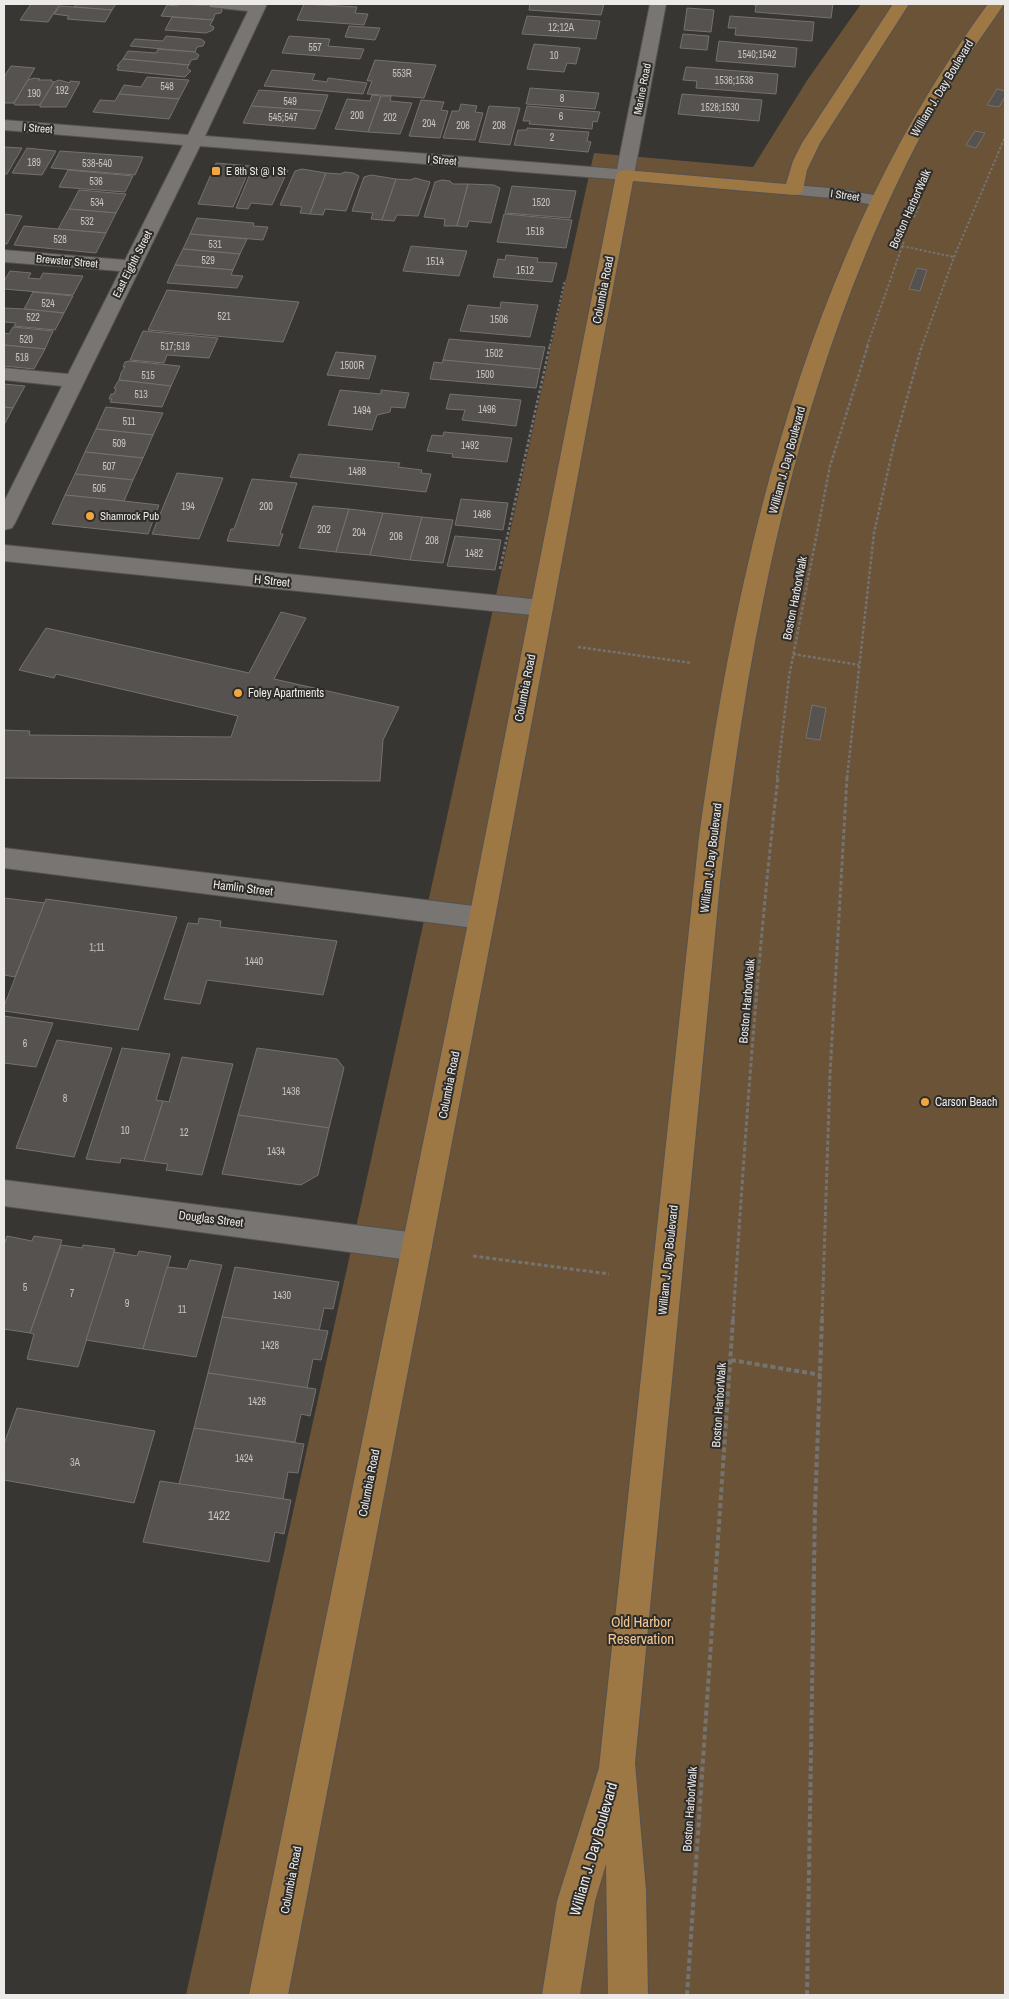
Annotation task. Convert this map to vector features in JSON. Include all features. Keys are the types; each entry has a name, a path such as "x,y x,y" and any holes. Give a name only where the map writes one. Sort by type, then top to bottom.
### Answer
{"main road":[{"path":"794,190 797,171 807,149 845,87 901,4"},
{"name":"William J. Day Boulevard","path":"628,1995 627,1890 617,1763 701,941 725,748 738,670 765,542 796,426 829,323 879,201 923,116 971,39 996,4"},
{"name":"I Street","path":"625,175 794,190"},
{"name":"Columbia Road","path":"268,1995 482,918 625,175"},
{"name":"William J. Day Boulevard","path":"561,1995 576,1901 617,1763"}],"street":[{"path":"216,4 259,5"},
{"name":"Marine Road","path":"625,175 658,4"},
{"name":"East Eighth Street","path":"4,523 259,5"},
{"name":"I Street","path":"4,125 625,175"},
{"name":"I Street","path":"794,190 840,194 879,201"},
{"name":"Brewster Street","path":"4,256 130,266"},
{"path":"4,374 74,381"},
{"name":"H Street","path":"4,553 541,608"},
{"name":"Hamlin Street","path":"4,858 482,918"},
{"name":"Douglas Street","path":"4,1193 351,1236 417,1247"}],"path":[{"path":"807,1995 815,1519 837,935 844,806 859,665 874,533 894,444 919,352 954,257 1005,137"},
{"name":"Boston HarborWalk","path":"913,220 923,197"},
{"name":"Boston HarborWalk","path":"687,1995 749,1083 767,870 793,654 830,466 873,327 906,237"},
{"path":"902,246 954,257"},
{"path":"494,572 500,572 566,276"},
{"path":"578,647 692,663"},
{"path":"793,654 859,665"},
{"path":"473,1256 609,1274"},
{"path":"731,1360 821,1374"}],"green space":[{"name":"Old Harbor Reservation","path":"861,4 1005,4 1005,1995 186,1995 594,153 753,167 808,79"}],"building":[{"path":"31,4 60,4 48,22 20,20"},
{"path":"76,4 116,4 112,10 74,7"},
{"path":"179,4 220,6 222,10 221,13 215,14 213,20 161,16 167,5 178,6"},
{"path":"304,4 357,7 355,13 368,14 364,25 297,20"},
{"path":"530,4 604,4 601,15 529,10"},
{"path":"749,4 833,4 831,18 755,12 756,5"},
{"path":"60,6 112,10 105,22 67,19 69,16 54,14"},
{"path":"687,8 714,10 711,32 684,30"},
{"path":"527,16 600,21 596,39 522,34"},
{"path":"730,16 814,22 812,41 735,35 736,28 728,28"},
{"path":"172,17 213,20 210,25 214,27 213,30 206,33 165,30"},
{"path":"349,26 380,28 375,40 345,37"},
{"path":"683,34 709,36 707,50 680,48"},
{"path":"166,36 201,39 205,42 203,46 197,47 195,52 130,46 135,39 163,41"},
{"path":"289,36 330,39 328,46 364,49 360,59 282,53"},
{"path":"719,41 797,48 795,67 716,61"},
{"path":"534,44 580,48 576,64 567,63 564,72 527,69"},
{"path":"158,49 195,52 199,55 197,59 191,60 189,65 123,59 128,51 156,53"},
{"path":"123,59 189,65 187,68 191,71 185,77 117,70 119,66 117,66"},
{"path":"375,60 436,65 424,98 367,94 372,81 367,81"},
{"path":"11,66 35,68 14,103 4,103 4,77"},
{"path":"686,67 778,74 776,94 696,88 697,81 683,80"},
{"path":"272,70 315,74 312,80 327,82 328,78 367,83 363,94 264,86"},
{"path":"147,77 189,80 179,99 119,94 124,85 141,87"},
{"path":"40,79 38,80 52,80 54,82 40,105 15,105 14,103 28,80"},
{"path":"59,80 70,83 70,81 80,82 66,107 40,107 54,82"},
{"path":"530,88 599,93 595,109 526,104"},
{"path":"997,89 1005,91 1005,97 999,107 987,105"},
{"path":"259,90 328,95 322,111 251,106"},
{"path":"119,94 179,99 169,119 93,112 100,100 115,101"},
{"path":"682,94 762,100 759,121 678,114"},
{"path":"372,95 381,96 368,132 335,129 347,99 370,101"},
{"path":"381,96 391,96 390,101 412,103 400,134 368,132"},
{"path":"421,100 444,102 441,110 448,111 440,138 409,136"},
{"path":"461,104 477,106 475,112 483,113 475,140 443,138 452,111 459,111"},
{"path":"251,106 322,111 315,129 243,123"},
{"path":"489,106 520,108 510,145 479,142"},
{"path":"527,106 600,112 597,122 593,121 592,129 529,124 530,121 523,121"},
{"path":"527,128 589,132 587,141 591,142 588,152 514,145 518,130 527,130"},
{"path":"975,131 985,133 976,148 966,145"},
{"path":"4,147 22,148 7,174 4,174"},
{"path":"27,148 56,151 42,175 12,173"},
{"path":"60,151 143,157 135,175 51,168"},
{"path":"216,163 251,166 233,207 198,204"},
{"path":"253,167 269,169 273,167 288,170 272,205 251,203 248,209 236,208"},
{"path":"302,169 326,173 310,214 300,213 302,207 280,205 295,171"},
{"path":"68,170 133,176 125,192 59,187"},
{"path":"345,172 359,176 346,211 325,209 323,215 310,214 326,173 340,174"},
{"path":"371,175 396,179 382,220 371,219 373,213 352,211 364,177"},
{"path":"415,178 430,182 418,216 397,215 394,221 382,220 396,179 410,180"},
{"path":"442,180 450,181 453,184 468,184 457,226 444,226 445,219 424,217 435,182"},
{"path":"468,184 494,185 500,188 491,223 469,221 467,227 457,226"},
{"path":"512,186 576,191 570,218 505,213"},
{"path":"79,190 126,194 116,213 69,209"},
{"path":"69,209 116,213 106,233 58,229"},
{"path":"4,214 22,216 7,244 4,244"},
{"path":"504,214 572,220 566,248 497,242"},
{"path":"197,218 254,223 253,226 268,227 263,240 190,234"},
{"path":"24,226 106,233 96,253 14,245"},
{"path":"190,234 247,239 240,254 183,249"},
{"path":"411,246 467,251 459,276 403,271"},
{"path":"183,249 240,254 233,270 175,265"},
{"path":"506,255 538,258 537,262 557,263 552,282 493,277 498,259 505,260"},
{"path":"175,265 233,270 231,275 243,276 237,288 167,283"},
{"path":"917,268 927,270 920,291 909,289"},
{"path":"10,271 31,273 28,278 40,279 43,273 83,276 73,295 4,289 4,281"},
{"path":"167,290 299,302 283,342 148,330"},
{"path":"33,292 73,296 64,313 24,309"},
{"path":"501,302 538,305 530,337 460,331 468,305 500,308"},
{"path":"4,308 64,313 55,330 14,326 16,323 4,322"},
{"path":"13,327 53,331 45,349 4,345 4,333 9,334"},
{"path":"143,331 218,338 209,358 167,355 164,363 130,360"},
{"path":"449,339 545,347 540,369 443,360"},
{"path":"4,345 45,349 34,369 4,366"},
{"path":"336,352 376,356 369,379 327,375"},
{"path":"443,360 540,369 536,388 430,379 434,362 442,363"},
{"path":"125,362 180,366 171,386 119,380 125,367 123,367"},
{"path":"119,380 171,386 162,407 110,402 112,399 109,399 111,394 114,394 116,389 114,388"},
{"path":"4,384 25,386 13,408 4,407"},
{"path":"340,390 381,394 381,390 409,393 405,408 391,407 390,412 377,415 372,430 328,425"},
{"path":"450,394 521,400 516,426 462,420 465,410 446,409"},
{"path":"4,407 13,408 4,425"},
{"path":"106,407 163,413 153,435 96,429"},
{"path":"96,429 153,435 143,458 85,452"},
{"path":"444,432 512,438 507,462 452,457 453,454 427,451 432,435 443,436"},
{"path":"85,452 143,458 133,480 75,474"},
{"path":"299,454 400,463 398,467 422,470 421,473 431,474 426,492 290,477"},
{"path":"177,473 223,478 199,539 152,534"},
{"path":"75,474 133,480 124,501 65,495"},
{"path":"252,479 297,483 280,534 283,534 279,546 227,541 231,529 234,529"},
{"path":"65,495 159,505 148,534 52,524"},
{"path":"461,499 508,503 503,530 455,525"},
{"path":"313,506 349,509 336,552 299,548"},
{"path":"349,509 383,513 370,555 336,552"},
{"path":"383,513 422,517 410,560 370,555"},
{"path":"422,517 453,520 443,563 410,560"},
{"path":"455,536 501,540 495,570 447,566"},
{"name":"Foley Apartments","path":"281,612 306,618 274,679 399,707 383,740 380,781 4,778 4,730 30,731 29,735 231,737 238,716 56,674 54,678 19,670 46,628 249,673"},
{"path":"812,705 826,708 820,740 806,738"},
{"path":"4,898 45,903 15,977 4,975"},
{"path":"46,899 177,917 138,1030 4,1011 4,1006"},
{"path":"199,918 221,921 220,927 337,941 323,995 207,980 200,1004 164,999 188,923 198,924"},
{"path":"4,1016 53,1023 36,1067 4,1063"},
{"path":"57,1040 112,1048 74,1157 16,1148"},
{"path":"122,1048 170,1054 156,1100 163,1101 144,1161 121,1158 120,1163 86,1159"},
{"path":"257,1048 337,1059 344,1068 329,1128 238,1115"},
{"path":"182,1057 233,1064 202,1175 166,1170 168,1164 144,1161 163,1101 169,1102"},
{"path":"238,1115 329,1128 318,1175 301,1185 222,1174"},
{"path":"7,1236 32,1241 34,1236 62,1240 30,1333 4,1329 4,1245"},
{"path":"61,1245 82,1248 83,1245 115,1249 78,1367 27,1359 34,1334 30,1333"},
{"path":"139,1251 171,1256 143,1349 86,1340 114,1252 137,1256"},
{"path":"190,1260 222,1265 196,1357 143,1349 167,1267 187,1269"},
{"path":"235,1267 339,1282 333,1309 324,1308 319,1331 222,1317"},
{"path":"222,1317 328,1331 321,1360 313,1359 307,1388 208,1373"},
{"path":"208,1373 316,1389 310,1416 301,1414 295,1442 194,1428"},
{"path":"17,1408 155,1431 134,1503 4,1480 4,1444"},
{"path":"194,1428 304,1444 298,1473 288,1472 283,1499 179,1484"},
{"path":"160,1481 291,1500 284,1534 275,1532 269,1562 143,1542"}],"place":[{"name":"E 8th St @ I St","path":"216,171"},
{"name":"Shamrock Pub","path":"90,516"},
{"name":"Foley Apartments","path":"238,693"},
{"name":"Carson Beach","path":"925,1102"}]}
